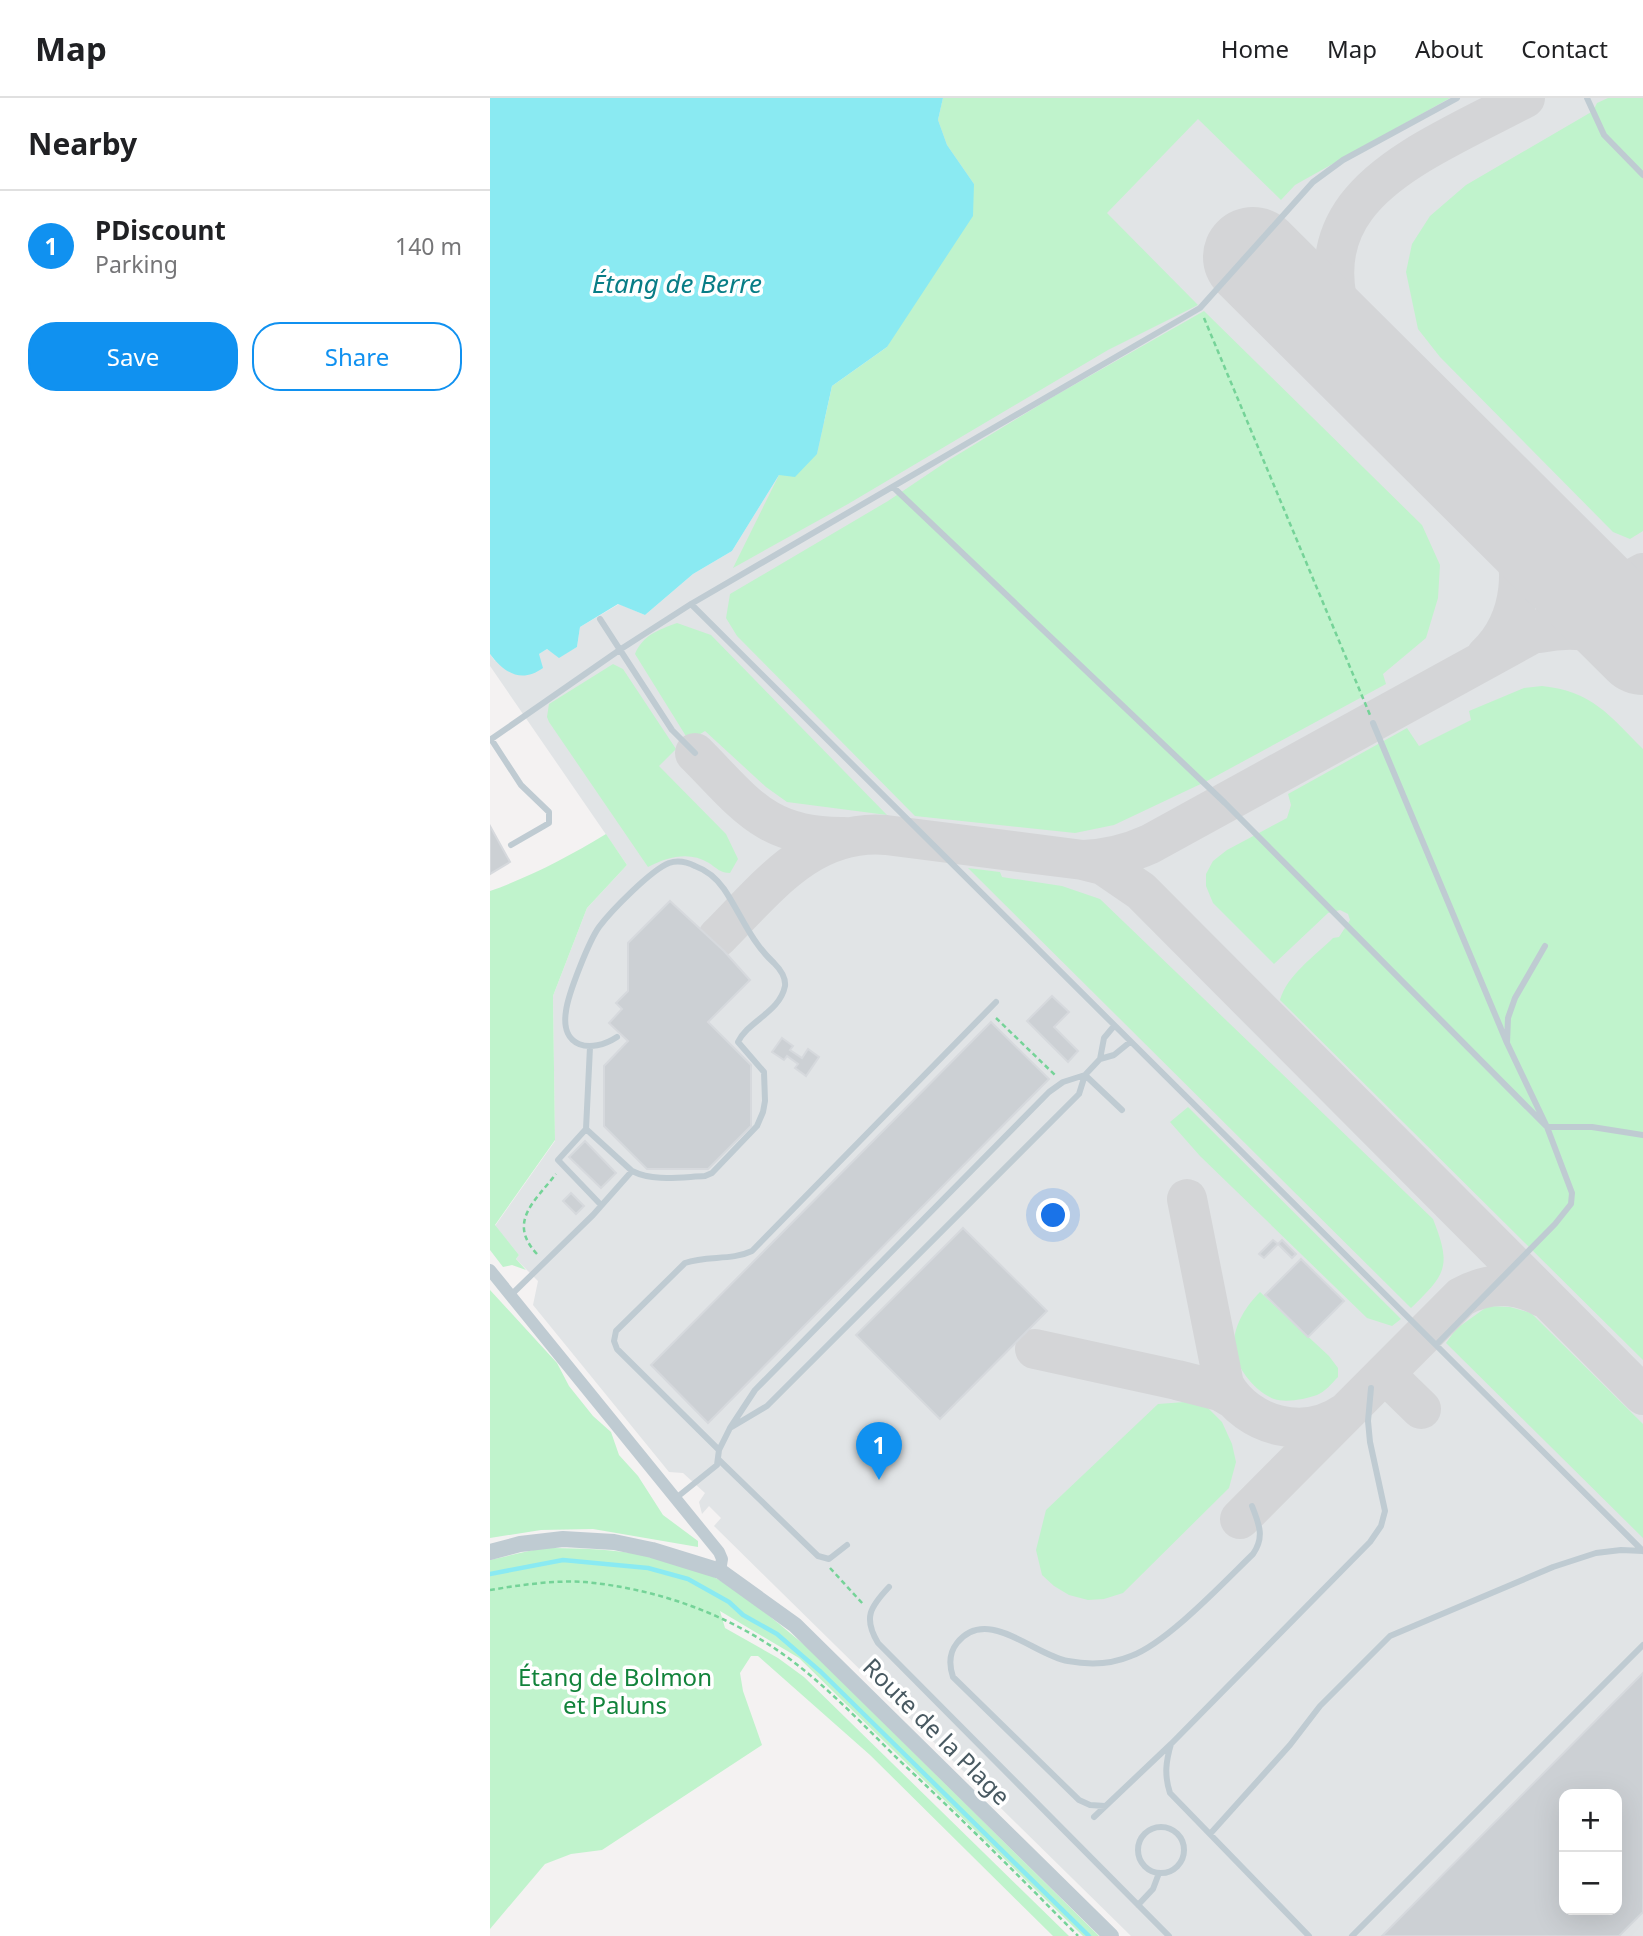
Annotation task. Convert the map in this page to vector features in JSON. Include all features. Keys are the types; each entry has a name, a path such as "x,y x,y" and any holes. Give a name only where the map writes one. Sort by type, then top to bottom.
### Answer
{"street":[{"path":"490,1270 719,1552 722,1559 720,1571"},
{"name":"Route de la Plage","path":"490,1552 520,1544 563,1539 614,1542 652,1549 720,1571 795,1625 1111,1936"}],"lane":[{"path":"511,845 549,823 550,817 547,807 522,785 491,739 691,604 1200,308 1313,182 1343,160 1457,98"},
{"path":"1587,98 1604,135 1643,175"},
{"path":"893,487 1225,803 1546,1127 1591,1127 1643,1135"},
{"path":"691,604 1643,1551"},
{"path":"600,619 672,730 695,753"},
{"path":"1373,723 1572,1193 1571,1204 1555,1224 1436,1345"},
{"path":"586,1129 632,1171 652,1178 705,1176 712,1173 757,1126 763,1112 764,1072 738,1042 780,998 785,980 781,970 753,939 723,888 702,869 687,862 672,862 661,867 599,927 592,939 566,1009 565,1022 569,1034 576,1042 590,1047 605,1045 617,1037"},
{"path":"1507,1043 1508,1018 1515,998 1545,946"},
{"path":"719,1450 617,1349 614,1341 616,1331 685,1263 696,1259 742,1256 752,1251 996,1002"},
{"path":"1100,1059 1104,1038 1114,1026"},
{"path":"676,1498 713,1469 730,1428 755,1390 1049,1093 1063,1082 1085,1074 1100,1059 1114,1055 1130,1042"},
{"path":"590,1047 586,1129 559,1156 559,1162 601,1205"},
{"path":"1085,1074 1122,1110"},
{"path":"730,1428 767,1406 1079,1094 1085,1074"},
{"path":"511,1295 632,1171"},
{"path":"1094,1817 1171,1744 1370,1542 1381,1526 1385,1511 1368,1421 1371,1388"},
{"path":"719,1460 818,1556 825,1559 834,1556 847,1545"},
{"path":"1105,1806 1090,1805 1079,1800 953,1677 949,1666 952,1649 964,1634 982,1629 1002,1631 1066,1661 1099,1664 1132,1656 1163,1637 1254,1554 1260,1545 1261,1536 1252,1506"},
{"path":"1210,1834 1290,1745 1320,1706 1390,1636 1553,1567 1596,1553 1643,1551"},
{"path":"889,1587 873,1604 869,1621 873,1636 895,1663 1169,1936"},
{"path":"1352,1936 1643,1645"},
{"path":"1171,1744 1166,1763 1166,1780 1170,1793 1309,1936"},
{"path":"1152,1828 1167,1828 1179,1836 1184,1850 1182,1858 1173,1870 1159,1873 1151,1871 1140,1861 1138,1846 1140,1839 1152,1828"},
{"path":"1138,1905 1153,1889 1159,1873"}],"path":[{"path":"1200,308 1373,723"},
{"path":"989,1010 1063,1082"},
{"path":"545,1262 529,1245 523,1227 529,1208 563,1166"},
{"path":"825,1559 831,1570 871,1612"},
{"path":"490,1590 573,1582 609,1586 676,1599 737,1625 787,1657 821,1686 984,1840 1078,1936"}],"shaded area":[{"path":"943,98 1643,98 1643,1936 1131,1936 714,1526 721,1518 709,1506 702,1514 699,1502 705,1493 683,1473 669,1472 533,1305 538,1281 516,1259 519,1255 495,1226 555,1141 553,996 587,908 627,865 490,666 490,654 495,661 539,654 547,649 559,657 577,647 580,627 619,604 645,615 693,574 732,551 779,475 887,347"}],"green space":[{"path":"943,98 1450,98 1295,185 1281,200 1198,119 1107,213 1198,305 1108,350 848,504 733,568 779,475 817,454 832,386 887,347 974,184 947,145 938,120"},
{"path":"1608,98 1643,98 1643,531 1630,539 1613,532 1440,357 1418,329 1406,272 1412,244 1430,216 1466,185 1593,111 1597,103"},
{"path":"1204,311 1422,525 1440,565 1438,598 1426,638 1383,674 1386,684 1207,781 1114,825 1075,833 915,816 737,636 726,618 730,594 888,501 1051,398"},
{"path":"677,623 711,635 887,815 787,802 766,787 705,731 689,741 635,654 647,638"},
{"path":"613,664 623,669 676,749 659,766 726,834 738,859 730,873 721,871 701,859 686,856 663,860 648,867 549,722 549,704"},
{"path":"1542,686 1574,693 1587,699 1609,715 1643,749 1643,1360 1280,1000 1295,974 1333,938 1339,937 1350,920 1348,914 1340,910 1328,913 1274,964 1213,903 1206,886 1206,874 1213,861 1227,850 1287,818 1291,805 1288,794 1407,728 1419,746 1471,720 1469,711 1524,688"},
{"path":"606,834 627,865 587,908 553,996 555,1140 495,1225 519,1255 516,1259 526,1270 512,1265 503,1267 490,1250 490,891 550,866"},
{"path":"968,868 1000,872 1002,877 1062,886 1100,899 1433,1219 1444,1259 1438,1278 1423,1296 1411,1308"},
{"path":"1188,1107 1401,1319 1392,1326 1367,1318 1200,1156 1170,1122"},
{"path":"490,1290 557,1363 569,1386 593,1416 611,1432 619,1455 638,1476 663,1515 698,1541 698,1547 593,1529 541,1530 490,1538"},
{"path":"1260,1292 1329,1356 1338,1368 1338,1377 1320,1394 1296,1400 1274,1399 1259,1390 1241,1369 1234,1344 1236,1329 1246,1309"},
{"path":"1488,1306 1510,1307 1531,1313 1643,1424 1643,1538 1446,1343 1456,1329"},
{"path":"1185,1402 1207,1407 1222,1422 1232,1444 1236,1462 1229,1488 1123,1593 1104,1599 1088,1600 1069,1595 1054,1586 1042,1575 1036,1550 1046,1510 1158,1404"},
{"name":"Étang de Bolmon et Paluns","path":"542,1548 605,1550 666,1560 706,1573 758,1606 806,1646 1099,1936 1083,1936 799,1658 720,1611 725,1628 778,1658 804,1677 1069,1936 1053,1936 870,1755 758,1656 751,1656 740,1673 743,1691 762,1745 602,1850 571,1854 545,1864 490,1929 490,1560"}],"water":[{"name":"Étang de Berre","path":"490,98 943,98 938,120 947,145 974,184 973,216 887,347 832,386 817,454 795,477 779,475 732,551 693,574 645,615 618,604 580,627 577,647 559,658 547,649 539,654 543,668 528,675 508,671 490,654"}],"building":[{"path":"490,826 510,862 490,874"},
{"path":"670,901 724,951 750,980 708,1022 751,1065 751,1126 708,1169 647,1169 604,1126 604,1066 628,1041 609,1023 622,1009 616,1003 628,991 628,943"},
{"path":"1052,996 1069,1012 1054,1027 1078,1051 1068,1062 1027,1021"},
{"path":"991,1022 1049,1079 708,1423 651,1365"},
{"path":"782,1038 793,1046 790,1050 802,1058 808,1049 819,1057 806,1076 795,1068 798,1064 787,1056 784,1060 772,1052"},
{"path":"585,1141 616,1173 601,1188 569,1157"},
{"path":"571,1193 584,1206 576,1214 563,1201"},
{"path":"963,1228 1047,1311 940,1419 856,1335"},
{"path":"1273,1240 1278,1244 1264,1258 1259,1254"},
{"path":"1282,1240 1296,1254 1292,1258 1278,1244"},
{"path":"1301,1259 1344,1301 1308,1337 1265,1295"},
{"path":"1643,1673 1643,1912 1619,1936 1382,1936"}],"waterway":[{"path":"490,1574 563,1560 648,1568 688,1579 729,1602 743,1615 777,1634 821,1672 1089,1936"}],"taxiway":[{"path":"1363,367 1340,311 1334,265 1344,227 1366,195 1398,168 1437,144 1525,98"},
{"path":"1478,481 1496,503 1512,533 1519,571 1515,608 1499,641 1486,656"},
{"path":"1083,860 1118,855 1150,844 1643,573"},
{"path":"1540,633 1567,630 1593,632 1618,639 1643,652"},
{"path":"695,753 743,802 775,824 817,836 844,837"},
{"path":"718,937 792,865 835,842 859,836 886,835 1083,860 1103,865 1141,891 1643,1395"},
{"path":"1187,1199 1224,1385 1234,1399 1262,1420 1295,1428 1329,1422 1345,1413"},
{"path":"1240,1519 1461,1297 1491,1286 1512,1286 1542,1297"},
{"path":"1035,1349 1177,1380 1220,1391 1232,1398"},
{"path":"1385,1374 1421,1409"}],"runway":[{"path":"1253,257 1643,645"}],"place":[{"name":"PDiscount","path":"879,1480"}]}
